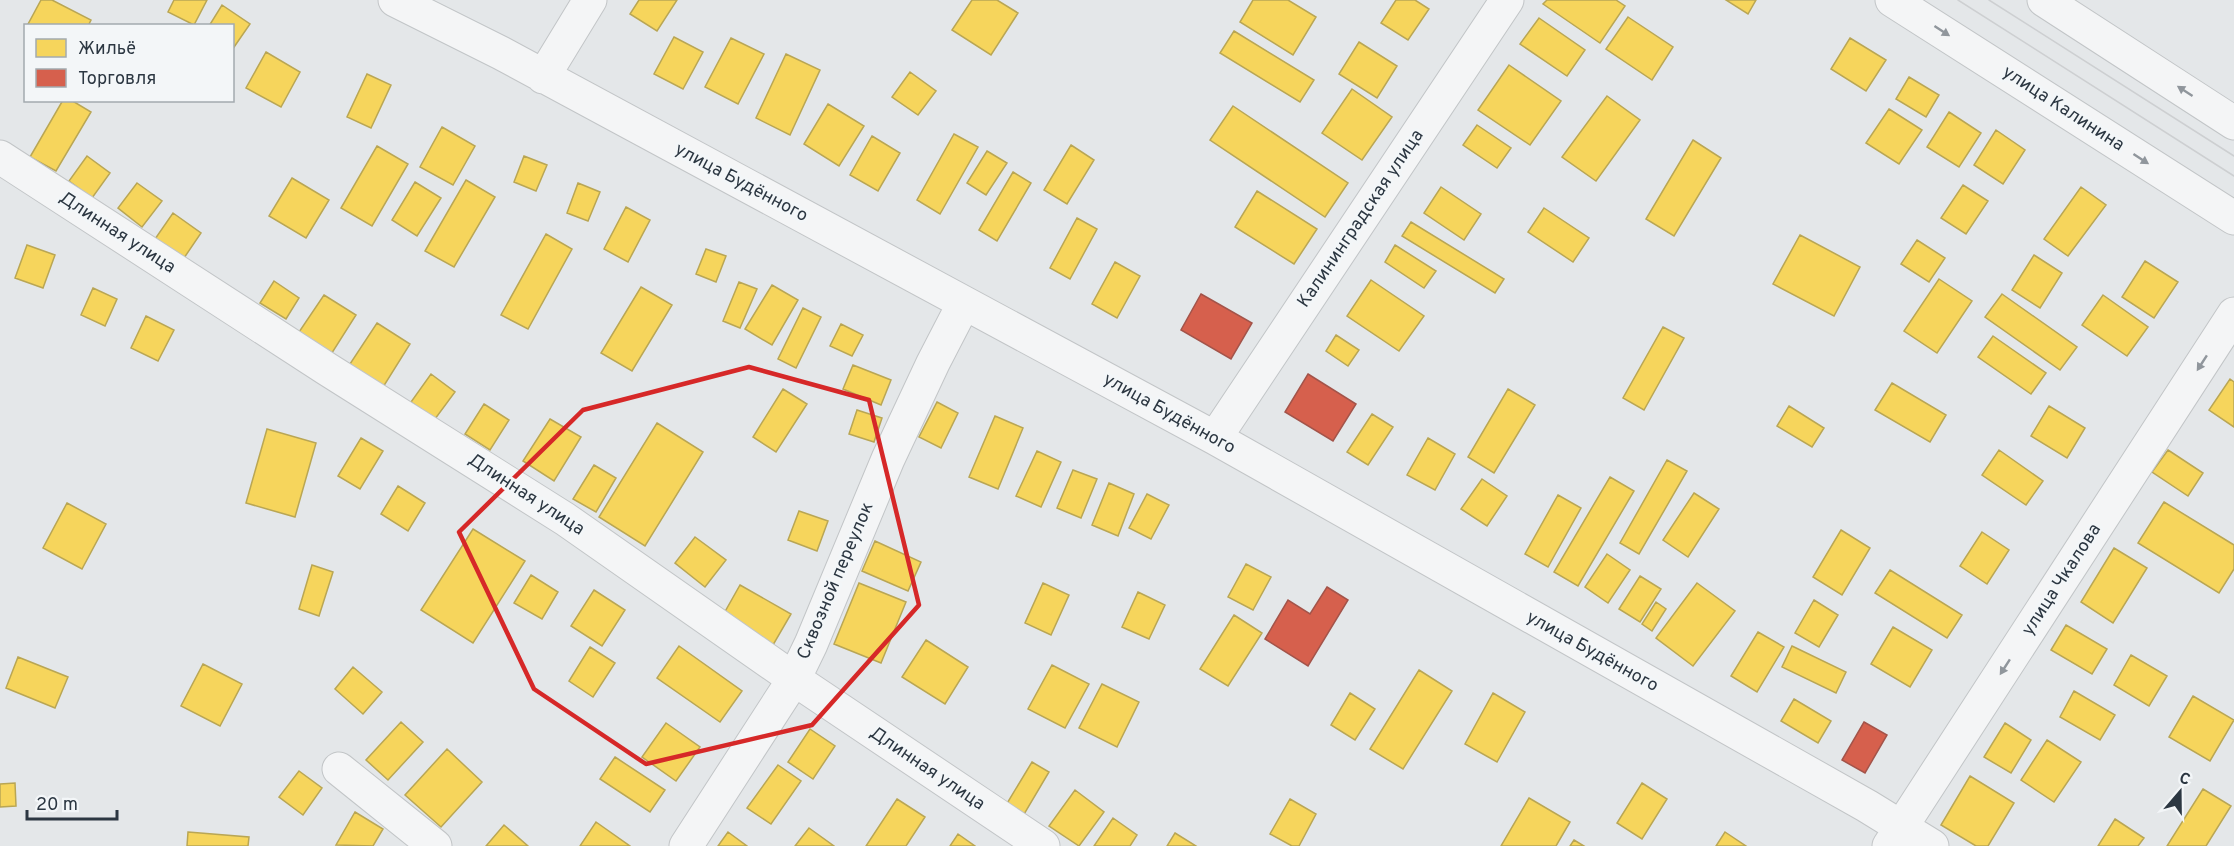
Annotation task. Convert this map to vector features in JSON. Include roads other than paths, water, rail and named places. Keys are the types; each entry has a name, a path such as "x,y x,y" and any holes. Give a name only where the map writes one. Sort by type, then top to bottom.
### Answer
{"street":[{"name":"улица Будённого","path":"395,0 543,77 1215,438 1895,837 1932,846"},
{"path":"543,77 590,0"},
{"name":"Калининградская улица","path":"1215,438 1508,0"},
{"name":"улица Калинина","path":"1892,0 2234,218"},
{"path":"2044,0 2234,123"},
{"name":"Длинная улица","path":"0,157 327,369 565,519 794,679 1042,846"},
{"name":"Сквозной переулок","path":"686,846 794,679 811,644 888,459 964,303"},
{"name":"улица Чкалова","path":"1895,837 2234,314"},
{"path":"339,769 435,846"}],"tram line":[{"path":"1958,0 2234,176"},
{"path":"1989,0 2234,156"}]}
